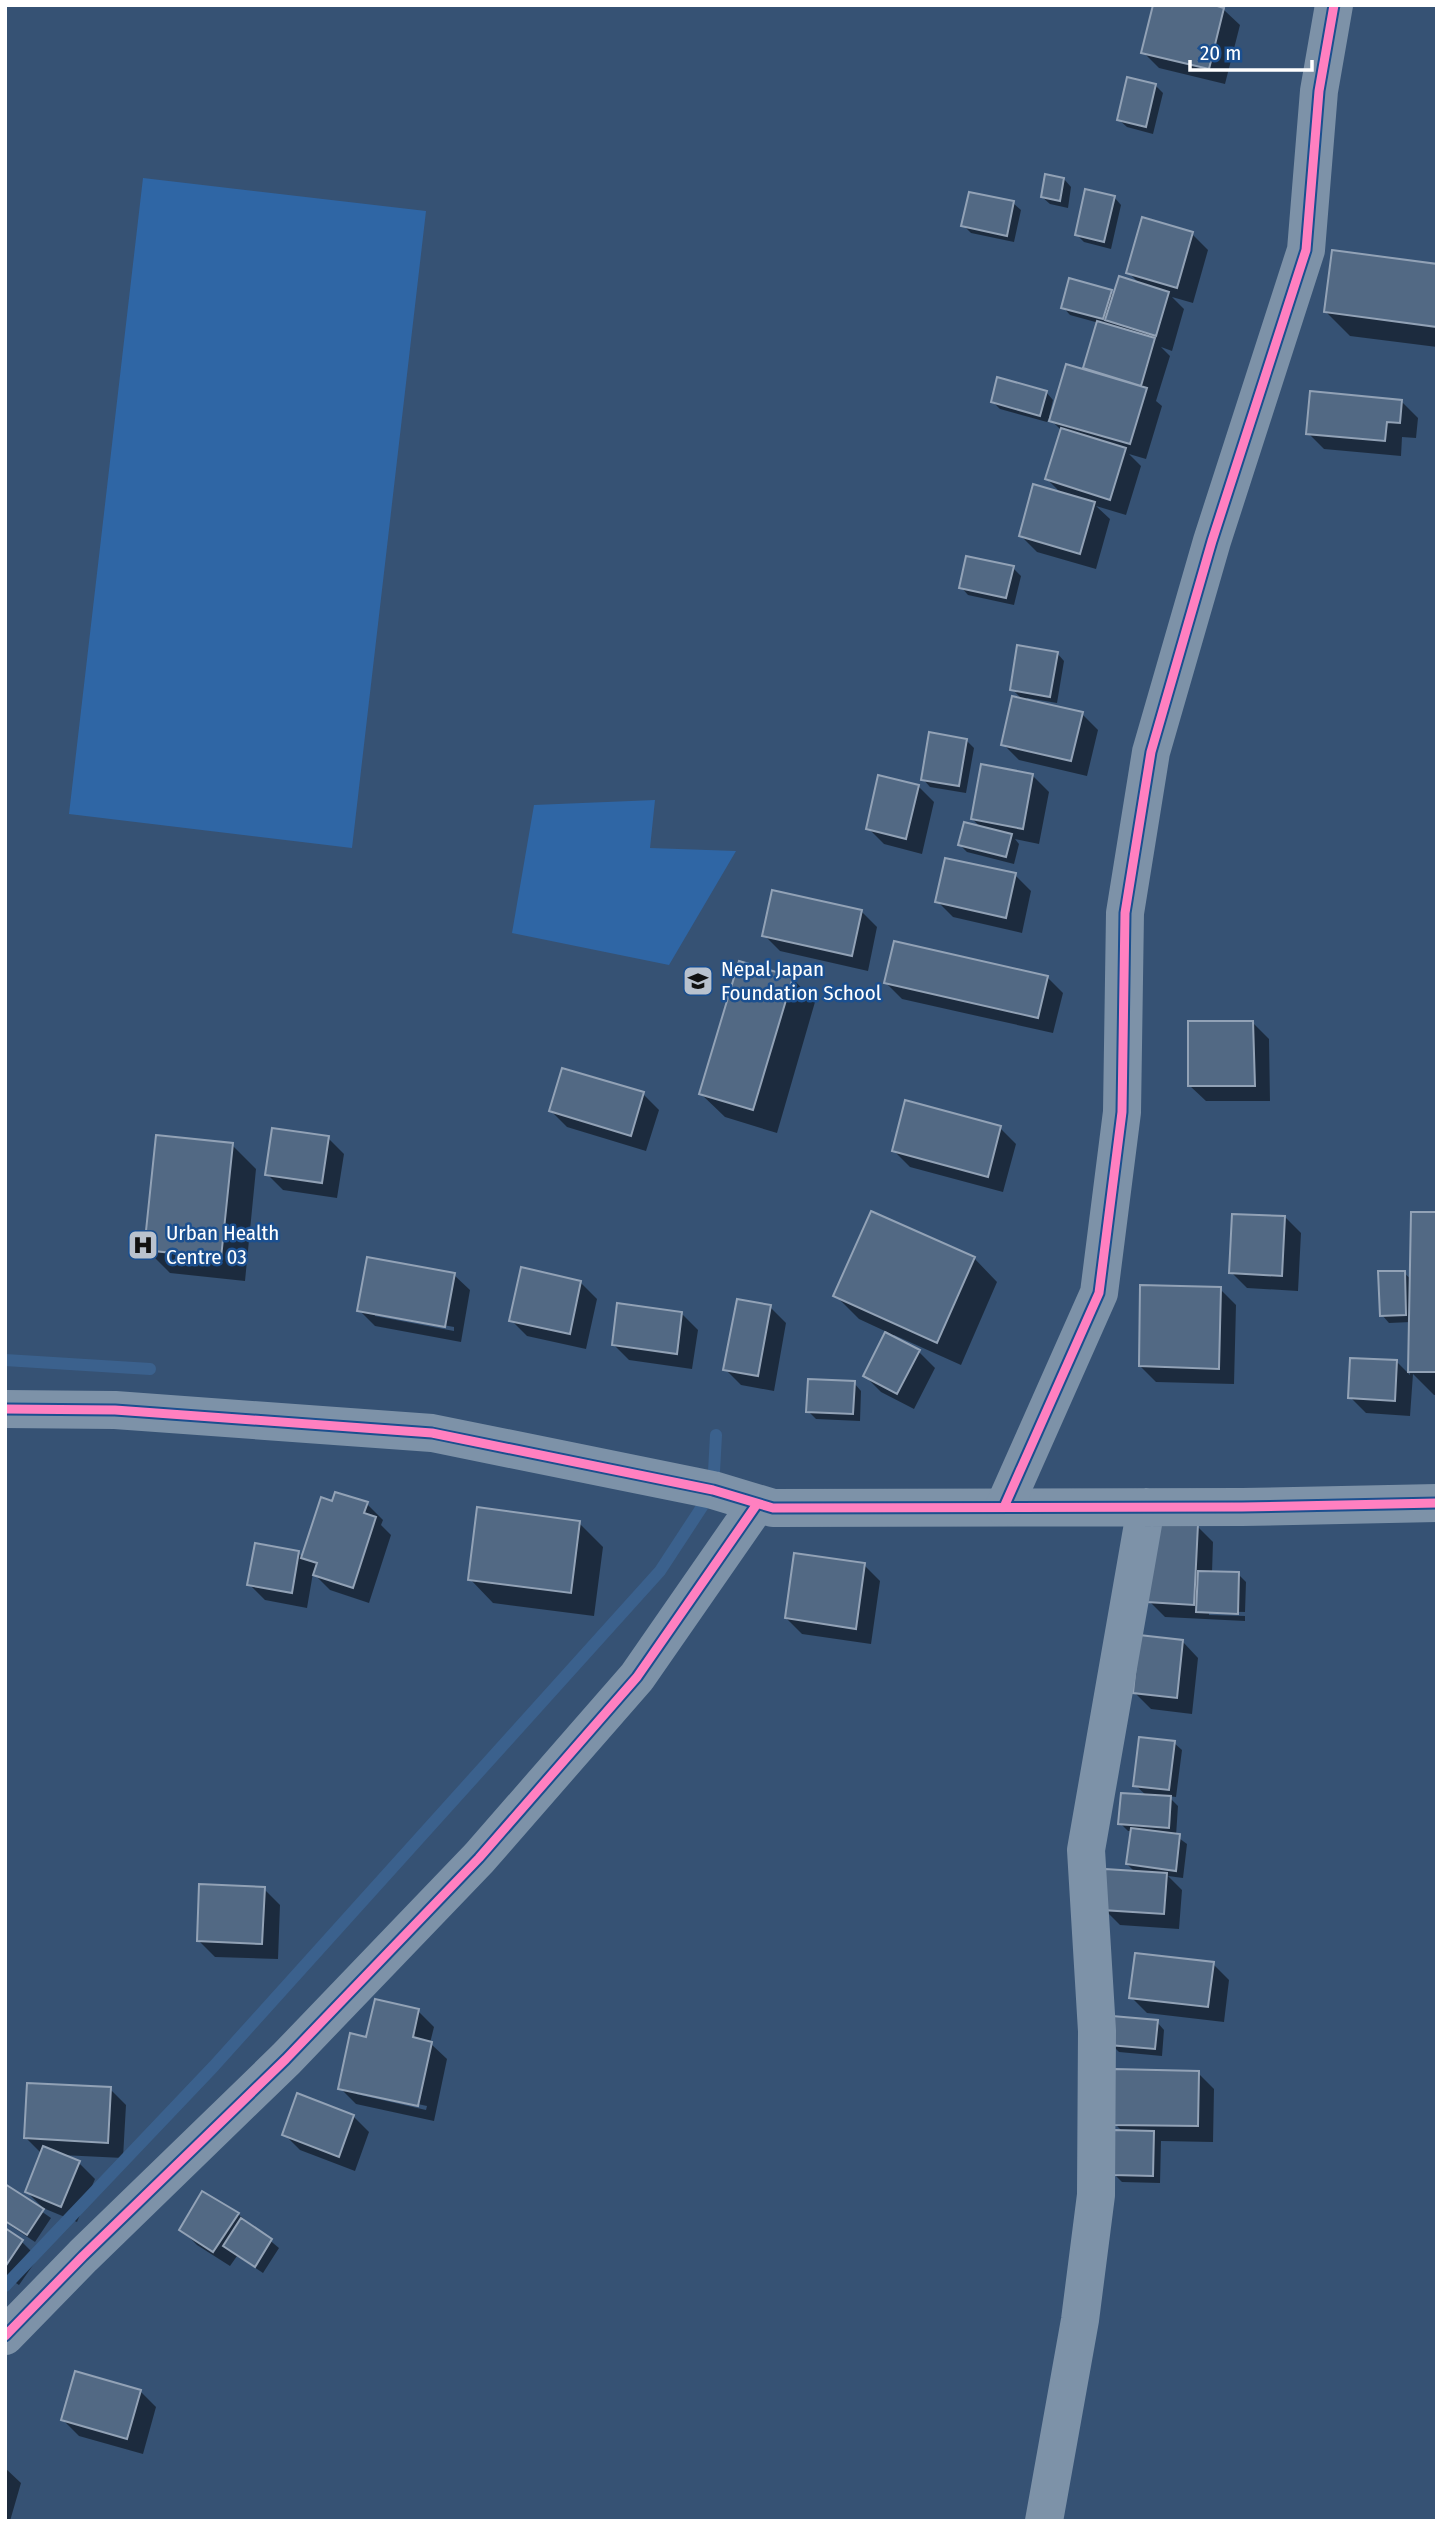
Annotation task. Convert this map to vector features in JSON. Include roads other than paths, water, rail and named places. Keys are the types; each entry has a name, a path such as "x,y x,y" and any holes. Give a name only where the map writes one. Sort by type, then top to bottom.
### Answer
{"street":[{"path":"1004,1507 1099,1293 1122,1112 1125,913 1151,752 1212,541 1306,250 1319,91 1335,5"},
{"path":"5,1409 116,1410 432,1433 713,1490 774,1508 1437,1503"},
{"path":"5,2336 83,2256 286,2059 479,1858 637,1677 757,1504"},
{"path":"1044,2521 1080,2320 1096,2195 1097,2031 1086,1850 1146,1507"}],"waterway":[{"path":"5,1360 150,1369"},
{"path":"5,2286 214,2066 660,1571 713,1490 716,1435"}],"place":[{"name":"Nepal Japan Foundation School","path":"698,981"},
{"name":"Urban Health Centre 03","path":"143,1245"}]}
